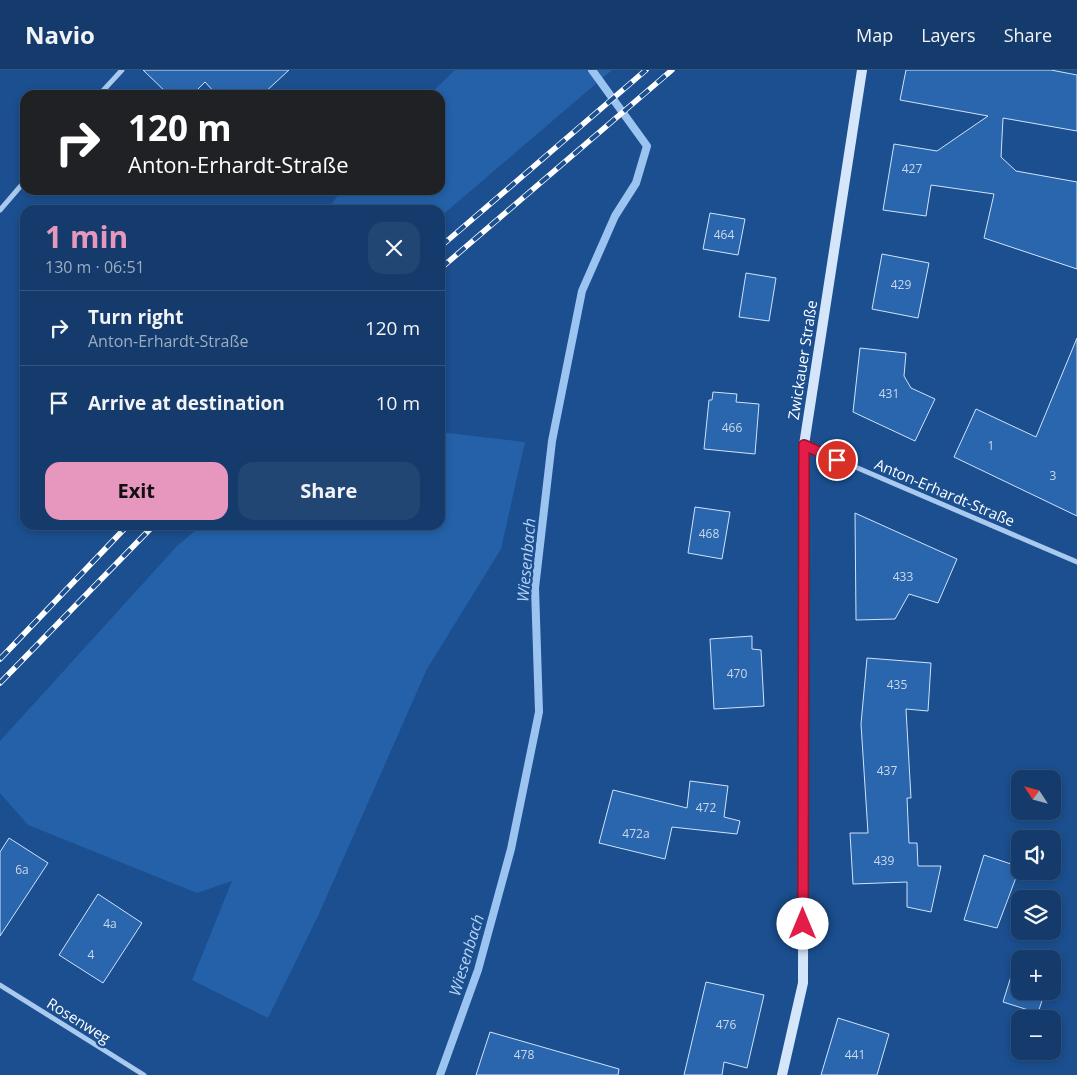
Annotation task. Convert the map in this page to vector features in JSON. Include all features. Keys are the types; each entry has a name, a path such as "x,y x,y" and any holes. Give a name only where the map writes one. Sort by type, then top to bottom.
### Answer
{"main road":[{"name":"Zwickauer Straße","path":"782,1075 803,983 804,445 862,70"}],"street":[{"path":"104,90 122,70"},
{"path":"0,210 20,187"},
{"name":"Anton-Erhardt-Straße","path":"804,445 1077,562"},
{"name":"Rosenweg","path":"0,985 144,1075"}],"shaded area":[{"path":"455,70 612,70 445,213 445,205 331,205 338,195 445,195 445,90 434,90"},
{"path":"445,433 525,442 501,549 427,669 318,916 268,1018 192,980 232,881 197,893 28,825 0,793 0,741 177,546 196,530 445,530"}],"building":[{"path":"143,70 289,70 267,90 212,90 205,82 197,90 164,90"},
{"path":"906,70 1051,70 1077,75 1077,131 1003,118 1001,157 1016,171 1077,182 1077,269 984,238 994,194 931,185 926,216 883,210 894,144 937,151 988,116 900,100"},
{"path":"710,213 745,219 738,255 703,249"},
{"path":"882,254 929,263 918,318 872,309"},
{"path":"746,273 776,278 769,321 739,317"},
{"path":"1077,338 1077,516 954,457 976,409 1036,437"},
{"path":"860,348 906,353 904,376 911,388 935,399 915,441 853,412"},
{"path":"713,392 737,394 736,402 759,404 755,454 704,449 709,400 712,400"},
{"path":"695,507 730,512 722,559 688,553"},
{"path":"855,513 957,559 938,603 909,594 895,619 856,620"},
{"path":"752,636 752,649 761,650 764,706 714,709 710,639"},
{"path":"867,658 931,663 928,711 906,709 911,798 907,798 909,843 917,843 918,866 941,866 931,912 907,907 907,882 853,884 850,833 868,833 861,724"},
{"path":"690,781 728,786 724,817 740,821 737,834 672,827 665,859 599,843 613,790 687,808"},
{"path":"9,838 48,863 0,936 0,852"},
{"path":"984,855 1011,864 1011,880 1015,880 997,928 964,920"},
{"path":"98,894 142,923 103,983 59,955"},
{"path":"1011,976 1011,1000 1042,1000 1039,1010 1028,1010 1003,1002"},
{"path":"706,982 764,995 747,1068 724,1062 722,1075 684,1075"},
{"path":"838,1018 889,1034 877,1075 821,1075"},
{"path":"490,1032 619,1069 618,1075 476,1075"}],"waterway":[{"name":"Wiesenbach","path":"440,1075 478,970 511,849 539,712 535,588 552,441 582,291 615,216 636,183 647,146 592,70"}],"railway":[{"path":"445,243 646,70"},
{"path":"445,265 672,70"},
{"path":"0,659 123,530"},
{"path":"0,683 149,530"}],"route":[{"path":"803,924 804,445 837,460"}]}
